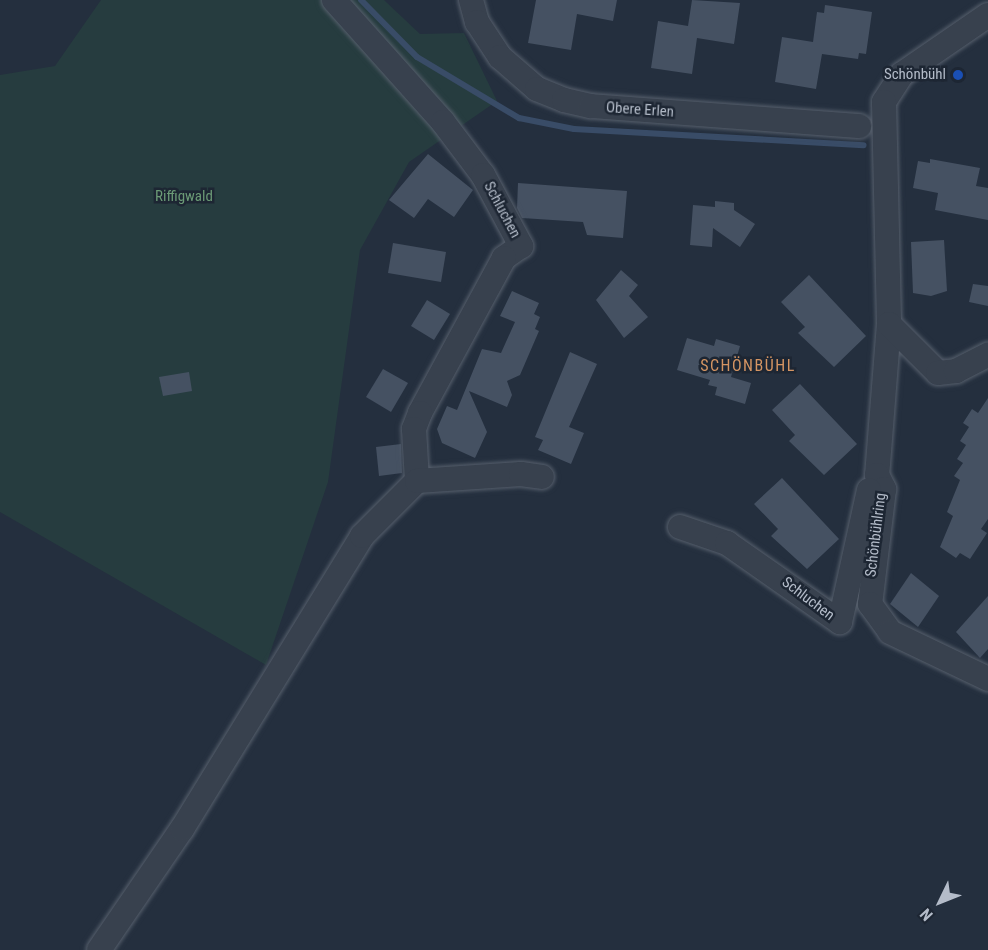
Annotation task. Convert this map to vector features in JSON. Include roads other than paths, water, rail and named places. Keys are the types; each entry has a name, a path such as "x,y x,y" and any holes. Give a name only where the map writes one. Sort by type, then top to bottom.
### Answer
{"street":[{"name":"Schluchen","path":"334,0 443,122 483,175 521,246 504,258 420,412 414,429 417,481"},
{"name":"Obere Erlen","path":"471,0 477,22 500,57 537,89 564,100 602,107 859,126"},
{"name":"Schönbühlring","path":"984,24 902,74 884,102 883,218 889,324 877,475 884,489 870,583 874,613 890,632 988,679"},
{"path":"889,324 938,373 965,368 988,355"},
{"path":"99,950 182,829 362,536 417,481 520,474 542,477"},
{"name":"Schluchen","path":"680,526 727,543 840,622 870,483 877,475"}],"waterway":[{"path":"361,0 417,57 519,118 574,129 864,145"}],"place":[{"name":"Schönbühl","path":"958,75"}],"district":[{"name":"SCHÖNBÜHL","path":"748,366"}],"park label":[{"name":"Riffigwald","path":"184,197"}]}
